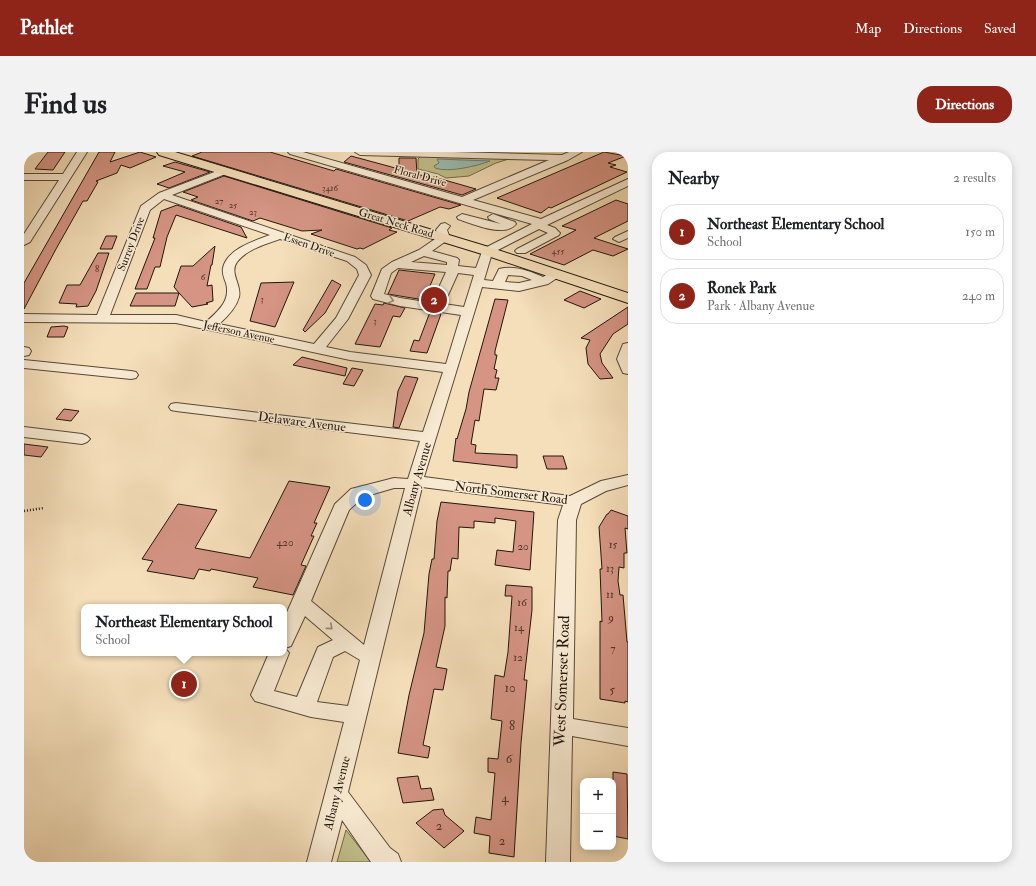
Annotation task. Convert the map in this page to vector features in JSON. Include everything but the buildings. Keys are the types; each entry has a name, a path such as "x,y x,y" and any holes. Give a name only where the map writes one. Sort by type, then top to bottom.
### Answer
{"main road":[{"name":"Great Neck Road","path":"163,152 418,230 444,232 487,251 520,262 551,278 628,298"}],"street":[{"path":"24,242 36,215 82,152"},
{"name":"Floral Drive","path":"293,152 485,206 540,224 555,233 520,262"},
{"path":"360,152 565,158"},
{"path":"464,200 577,152"},
{"name":"Surrey Drive","path":"102,318 145,208 163,195 225,171"},
{"path":"24,177 65,177"},
{"path":"487,251 628,182"},
{"path":"609,191 623,195"},
{"name":"Essen Drive","path":"163,195 351,260 362,267 365,275 342,319 318,349"},
{"path":"469,312 400,302 377,296 386,271 396,264 423,252 462,217 485,206"},
{"path":"462,217 500,228 511,224 473,212"},
{"path":"210,325 229,307 234,295 229,277 229,267 238,255 279,235"},
{"name":"Albany Avenue","path":"319,862 414,483 487,251"},
{"path":"423,252 453,260 453,269 445,290 436,307"},
{"path":"498,285 503,272 520,262"},
{"path":"396,264 453,269 498,285 519,287 551,278"},
{"name":"Jefferson Avenue","path":"24,318 176,319 210,325 350,356 451,369"},
{"path":"628,347 624,360 628,370"},
{"path":"24,364 131,375"},
{"name":"Delaware Avenue","path":"176,407 429,438"},
{"path":"24,432 82,439"},
{"name":"North Somerset Road","path":"287,634 341,508 357,493 394,483 414,483 573,501 614,481 628,480"},
{"name":"West Somerset Road","path":"558,862 567,520 573,501"},
{"path":"301,602 357,650 371,656"},
{"path":"304,707 325,652 348,642"},
{"path":"278,656 262,695 304,707 356,716"},
{"path":"561,726 628,737"},
{"path":"337,795 380,856 389,862"}],"path":[{"path":"24,511 44,508"}],"shaded area":[{"path":"421,156 512,158 496,163 469,176 446,178 438,174 418,169 418,159"},
{"path":"437,159 490,161 470,167 447,170 435,168 434,166 439,163"},
{"path":"346,830 371,862 337,862"}],"place":[{"name":"Ronek Park","path":"434,300"},
{"name":"Northeast Elementary School","path":"184,684"}]}
